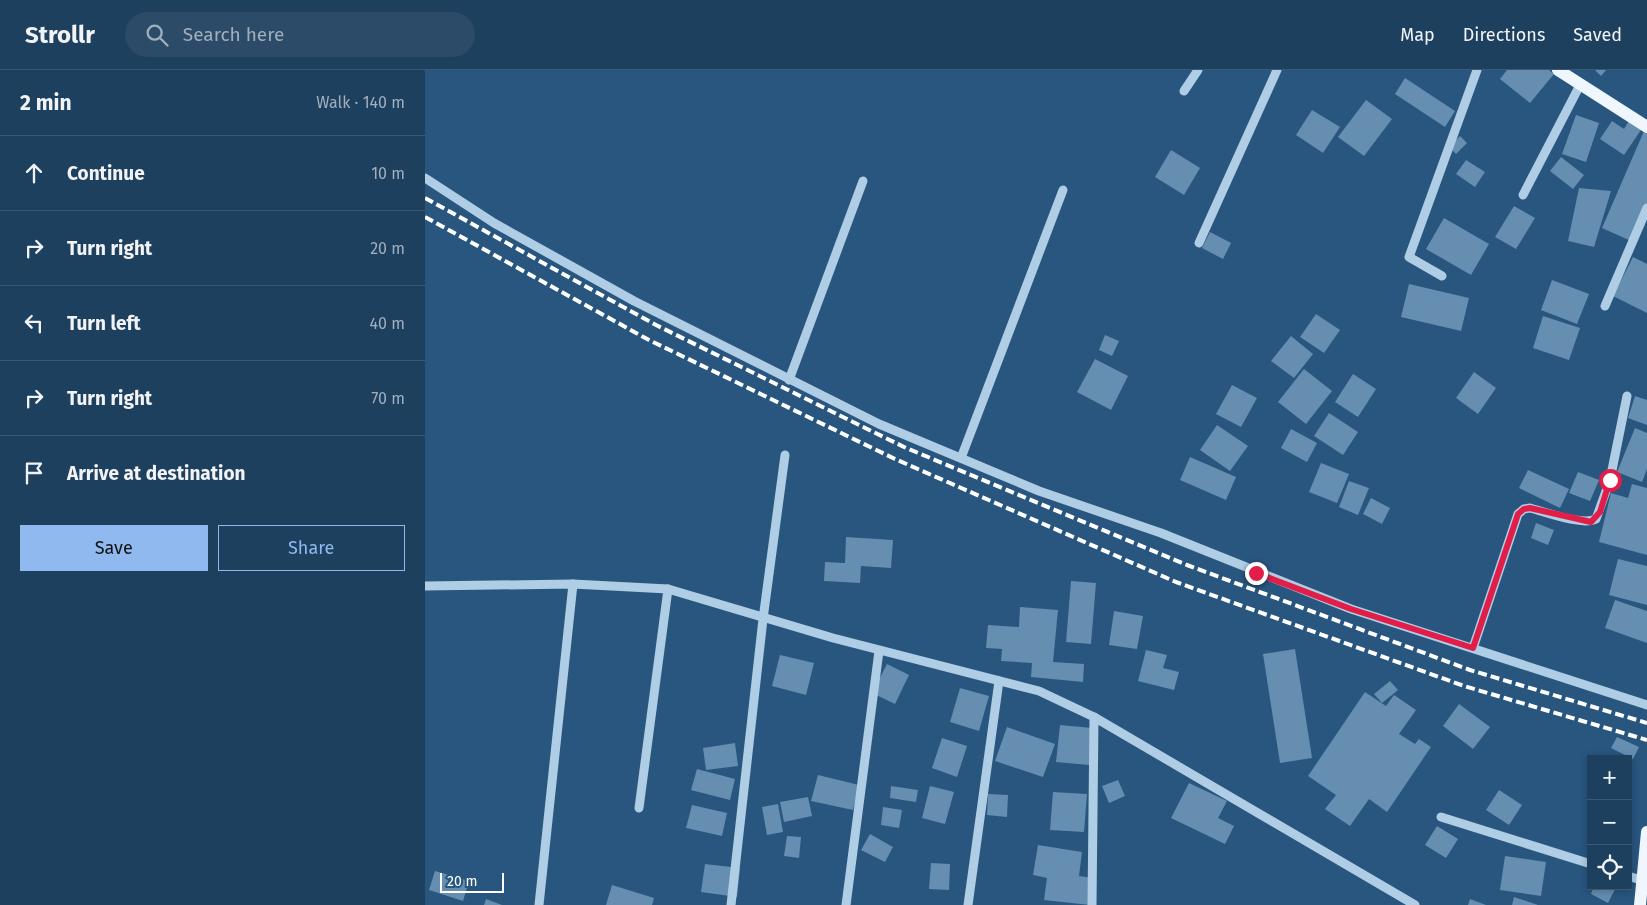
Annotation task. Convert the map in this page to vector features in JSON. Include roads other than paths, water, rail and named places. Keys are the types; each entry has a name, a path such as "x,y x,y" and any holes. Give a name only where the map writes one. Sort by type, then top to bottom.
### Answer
{"main road":[{"path":"1558,70 1647,127"},
{"path":"1640,905 1647,832"}],"street":[{"path":"1184,91 1198,70"},
{"path":"1199,244 1277,70"},
{"path":"1442,276 1409,257 1477,70"},
{"path":"1523,195 1581,85"},
{"path":"425,178 494,223 617,292 879,424 1039,491 1161,533 1351,609 1647,704"},
{"path":"789,380 863,181"},
{"path":"961,458 1063,190"},
{"path":"1605,306 1647,208"},
{"path":"1473,648 1518,514 1524,509 1530,508 1579,520 1591,522 1596,519 1610,480 1627,396"},
{"path":"731,905 763,619 785,455"},
{"path":"539,905 573,584"},
{"path":"425,586 573,584 668,589 763,619 879,651 1039,691 1094,717 1415,905"},
{"path":"639,808 668,589"},
{"path":"846,905 879,651"},
{"path":"968,905 999,681"},
{"path":"1092,905 1094,717"},
{"path":"1441,816 1587,863"},
{"path":"1632,877 1641,880"}],"railway":[{"path":"425,198 656,325 904,447 1187,565 1470,670 1647,723"},
{"path":"425,217 649,340 895,459 1176,582 1464,686 1647,740"}]}
